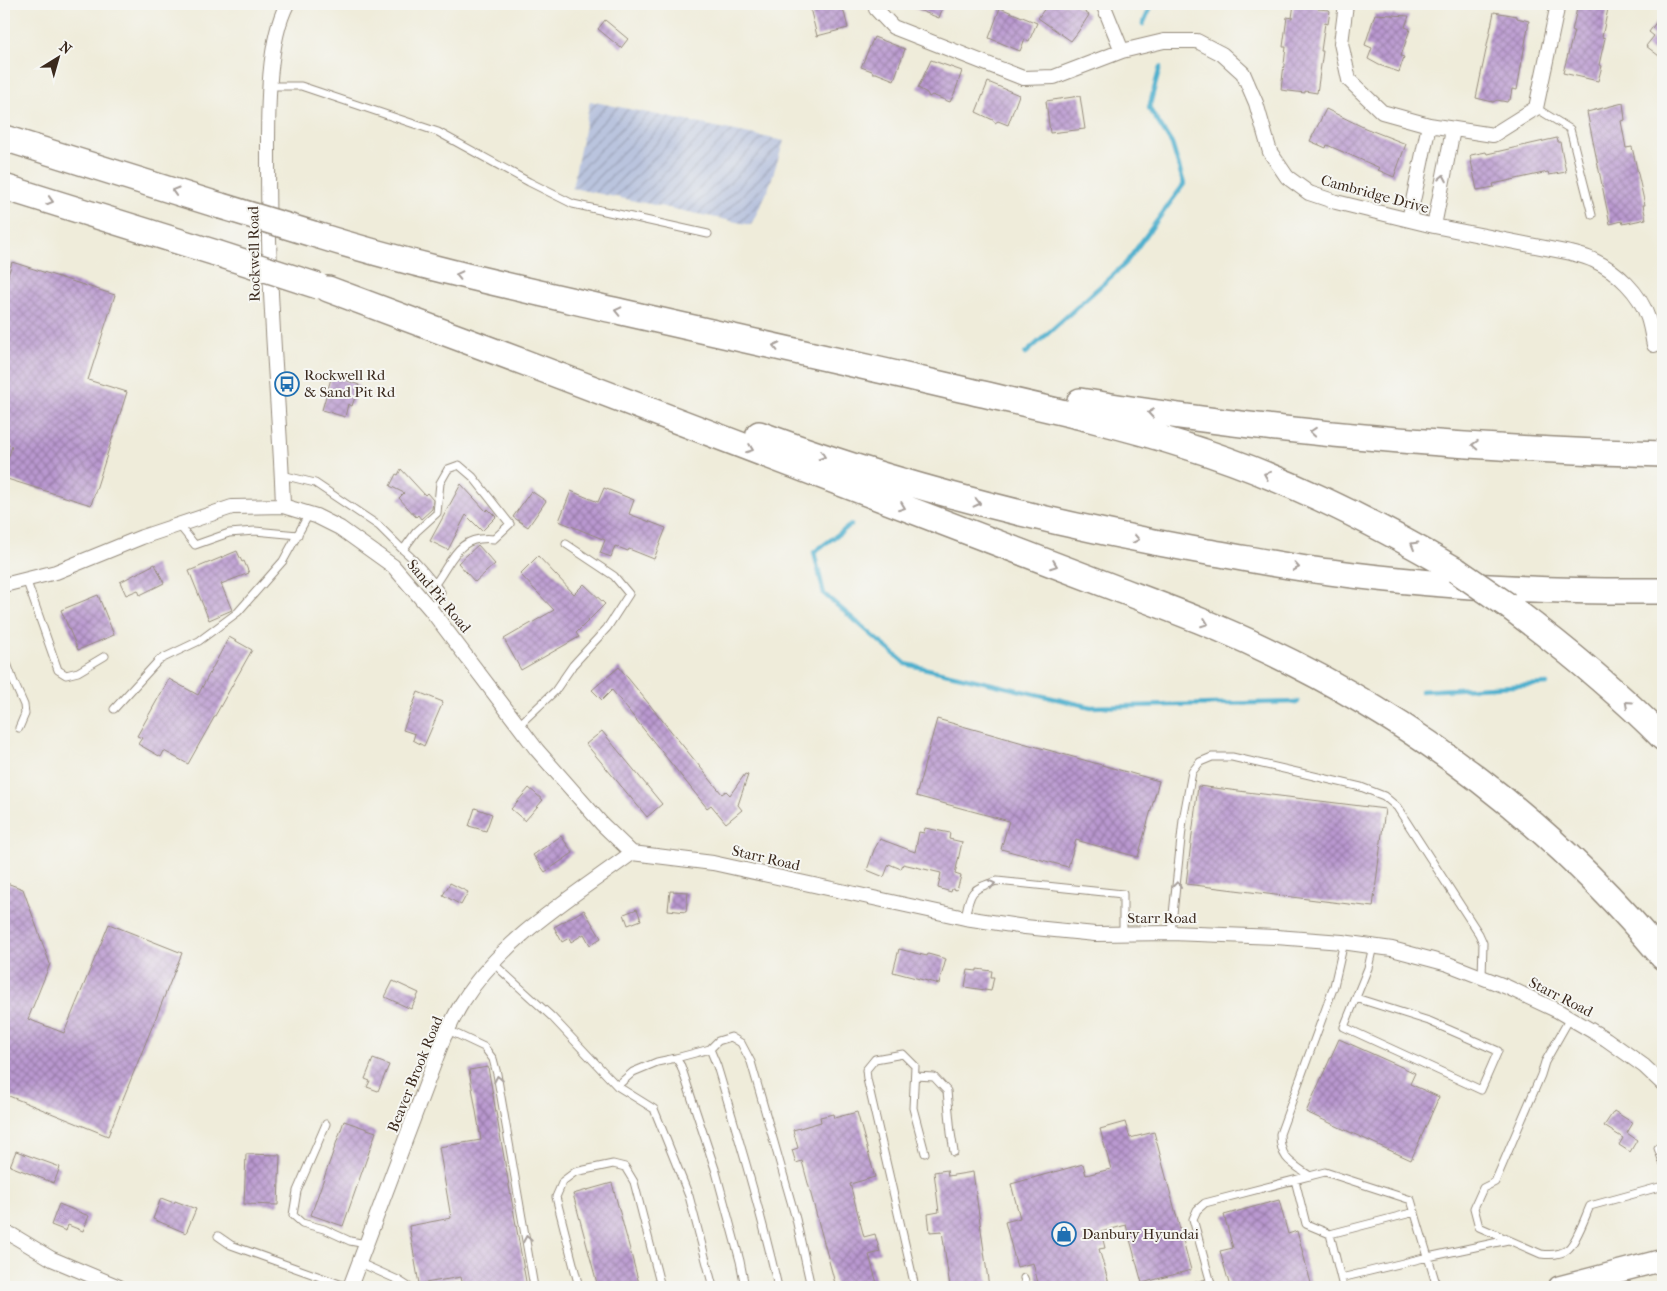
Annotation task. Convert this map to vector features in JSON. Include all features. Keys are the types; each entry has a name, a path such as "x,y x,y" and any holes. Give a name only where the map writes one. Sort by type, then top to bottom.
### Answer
{"highway":[{"path":"4,138 414,264 824,357 1109,424 1184,445 1275,478 1331,503 1402,538 1456,570 1508,605 1574,656 1663,738"},
{"path":"4,187 571,364 727,423 851,466 971,501 1070,525 1183,548 1339,573 1496,587 1663,591"},
{"path":"323,288 526,363 1116,588 1213,626 1284,658 1353,695 1419,736 1503,798 1543,832 1587,874 1663,956"},
{"path":"824,357 1051,397 1195,419 1363,437 1595,452 1663,454"},
{"path":"1510,447 1663,447"}],"main road":[{"path":"1559,1287 1663,1260"}],"street":[{"name":"Rockwell Road","path":"283,506 271,294 268,117 272,63 280,16 287,4"},
{"name":"Cambridge Drive","path":"876,4 876,9 893,26 1023,78 1054,78 1122,51 1164,41 1197,41 1222,54 1243,73 1256,103 1270,152 1287,177 1309,193 1336,202 1434,226 1571,253 1593,260 1610,269 1626,283 1639,301 1659,341"},
{"path":"1103,4 1122,51"},
{"path":"1346,4 1341,43 1349,80 1382,112 1428,125 1493,135 1536,108 1558,4"},
{"path":"1409,220 1428,125"},
{"path":"1434,226 1453,130"},
{"name":"Sand Pit Road","path":"4,585 56,572 142,537 232,507 283,506 309,514 340,528 393,566 431,610 537,750 602,824 632,853"},
{"name":"Starr Road","path":"632,853 713,863 965,918 1034,928 1095,934 1172,933 1276,937 1344,942 1392,949 1448,964 1506,987 1570,1018 1644,1066 1663,1084"},
{"name":"Beaver Brook Road","path":"349,1287 360,1263 448,1030 464,1000 494,963 519,937 632,853"},
{"path":"12,1235 52,1259 119,1287"}],"lane":[{"path":"270,86 301,86 438,132 574,204 708,234"},
{"path":"1536,108 1570,129 1592,215"},
{"path":"403,550 416,532 437,513 440,483 448,469 459,465 473,477 510,524 494,539 486,538 468,542 458,548 435,584"},
{"path":"282,476 315,483 379,526 415,559 441,592 431,610"},
{"path":"114,709 159,660 199,641 238,612 283,561 309,514"},
{"path":"179,525 195,545 229,533 255,530 298,535"},
{"path":"519,725 555,691 573,665 607,628 629,594 614,576 566,544"},
{"path":"26,579 58,670 66,675 78,672 105,656"},
{"path":"4,655 24,705 25,714 19,728"},
{"path":"1172,933 1183,820 1192,772 1200,762 1212,757 1232,757 1361,787 1384,796 1397,807 1479,934 1483,943 1482,978"},
{"path":"965,918 969,898 978,887 998,882 1123,894 1123,935"},
{"path":"1310,1176 1288,1161 1280,1147 1280,1134 1334,986 1344,942"},
{"path":"1356,998 1429,1021 1498,1051 1481,1090 1344,1027 1368,968 1373,946"},
{"path":"494,963 552,1018 617,1086 654,1110 689,1196 713,1287"},
{"path":"1570,1018 1545,1062 1494,1182 1484,1188 1474,1208 1479,1227 1541,1254 1550,1256 1568,1250 1590,1206 1663,1186"},
{"path":"448,1030 484,1047 493,1059 534,1287"},
{"path":"617,1086 633,1072 656,1062 710,1049 718,1041 731,1037 741,1043 751,1062 796,1219 811,1286 801,1287"},
{"path":"710,1049 717,1066 751,1179 778,1287"},
{"path":"915,1287 866,1070 875,1058 902,1054 915,1066 913,1108 926,1153"},
{"path":"676,1058 686,1076 716,1172 740,1261 744,1287"},
{"path":"915,1076 934,1077 947,1091 954,1152"},
{"path":"326,1124 297,1191 293,1215 302,1223 324,1229 350,1241 366,1244"},
{"path":"1658,1148 1663,1162"},
{"path":"579,1287 556,1198 563,1181 575,1172 613,1164 625,1167 634,1182 661,1287"},
{"path":"1193,1287 1211,1285 1193,1219 1197,1210 1205,1203 1325,1172 1411,1200 1437,1287"},
{"path":"1295,1180 1306,1224 1330,1234 1415,1212"},
{"path":"1330,1234 1343,1287"},
{"path":"218,1236 232,1245 349,1287"},
{"path":"1341,1278 1508,1240"},
{"path":"360,1263 410,1287"},
{"path":"1024,1278 1026,1287"}],"shaded area":[{"path":"590,101 784,141 768,190 751,225 572,188"}],"building":[{"path":"809,4 842,4 848,28 817,36"},
{"path":"903,4 944,4 939,18"},
{"path":"1048,4 1074,4 1089,15 1071,41 1038,18"},
{"path":"1294,4 1318,7 1318,9 1330,11 1328,24 1325,23 1317,93 1281,90 1286,47 1283,47 1287,17 1292,18"},
{"path":"1578,4 1609,4 1602,37 1605,38 1599,65 1602,66 1598,81 1563,73 1574,31 1572,31"},
{"path":"1000,8 1037,23 1029,41 1025,39 1020,51 989,38"},
{"path":"1494,12 1517,16 1517,18 1529,21 1517,90 1512,89 1510,100 1507,102 1497,100 1493,102 1476,98"},
{"path":"1663,13 1663,59 1646,46 1654,36 1649,32"},
{"path":"1375,14 1409,16 1405,27 1410,29 1401,56 1404,57 1399,72 1368,59 1372,48 1365,45"},
{"path":"605,20 628,39 621,48 598,29"},
{"path":"874,37 905,49 894,80 861,67"},
{"path":"931,60 962,71 950,102 932,95 929,97 927,93 918,88"},
{"path":"988,82 1019,95 1008,125 998,121 995,123 993,120 976,112"},
{"path":"1080,96 1085,129 1050,133 1046,101"},
{"path":"1623,103 1625,120 1621,121 1626,148 1632,147 1645,205 1643,205 1646,219 1623,224 1622,221 1610,224 1587,112"},
{"path":"1326,109 1365,128 1406,144 1394,177 1378,170 1380,168 1327,145 1326,148 1310,141"},
{"path":"1557,138 1558,142 1560,142 1566,172 1549,175 1548,172 1493,184 1494,187 1477,190 1471,155 1486,152 1487,154"},
{"path":"12,262 115,295 88,380 127,392 91,505 4,478 12,446 4,443 4,289"},
{"path":"332,375 359,385 352,406 348,404 345,417 322,410"},
{"path":"401,469 425,495 427,493 433,500 432,509 421,519 418,515 416,517 399,498 404,493 390,486"},
{"path":"461,484 486,511 488,509 496,517 482,531 466,515 448,550 430,541"},
{"path":"604,488 634,500 629,514 666,528 654,559 629,549 628,551 615,546 611,557 600,553 605,540 559,521 571,491 598,502"},
{"path":"531,491 546,501 528,527 513,517"},
{"path":"478,545 495,564 475,582 458,563"},
{"path":"237,551 249,573 221,584 232,610 209,620 189,571"},
{"path":"538,556 574,594 584,584 605,604 576,633 579,637 521,670 504,639 554,610 520,574"},
{"path":"155,564 164,583 140,595 138,590 126,595 120,582"},
{"path":"98,595 114,635 78,650 61,610"},
{"path":"229,637 252,650 188,764 164,751 161,757 138,744 142,738 137,736 169,679 198,695"},
{"path":"619,667 722,794 726,791 730,795 745,774 748,775 738,805 742,810 726,823 711,805 707,808 612,690 602,700 592,690"},
{"path":"418,692 443,702 424,746 413,740 415,734 403,730"},
{"path":"937,719 1159,781 1138,857 1076,840 1068,867 1001,849 1009,821 916,796"},
{"path":"602,731 662,804 647,817 586,744"},
{"path":"1198,786 1385,809 1373,907 1186,884"},
{"path":"529,788 543,800 525,821 511,809"},
{"path":"475,808 492,814 486,831 469,826"},
{"path":"925,828 950,833 949,839 962,842 955,874 961,876 957,890 952,889 951,892 938,888 941,873 903,864 901,869 889,864 884,877 867,870 880,839 915,852 919,832 924,833"},
{"path":"561,836 573,853 545,872 533,855"},
{"path":"4,882 23,889 50,964 28,1019 64,1033 109,924 182,953 108,1136 4,1094"},
{"path":"450,883 468,892 461,905 443,895"},
{"path":"670,891 688,892 686,912 668,910"},
{"path":"637,909 641,920 628,925 624,914"},
{"path":"584,910 601,938 590,945 584,934 571,942 569,938 562,942 554,927"},
{"path":"899,949 946,959 939,984 893,972"},
{"path":"977,969 992,971 991,977 994,977 991,991 965,987 968,970 977,971"},
{"path":"393,981 419,993 411,1009 385,997"},
{"path":"1339,1039 1415,1073 1410,1084 1439,1097 1411,1160 1306,1112"},
{"path":"373,1059 389,1065 378,1091 367,1087 370,1081 365,1079"},
{"path":"488,1067 527,1287 463,1287 461,1277 419,1284 409,1226 451,1218 439,1147 481,1140 469,1070"},
{"path":"1614,1111 1633,1123 1627,1133 1637,1140 1630,1152 1619,1145 1623,1138 1604,1126"},
{"path":"857,1112 875,1177 850,1184 864,1237 875,1234 880,1252 869,1255 878,1287 836,1287 802,1161 796,1163 792,1150 798,1148 793,1130 821,1122 820,1117 833,1114 834,1118"},
{"path":"344,1121 376,1132 343,1226 311,1215"},
{"path":"1125,1122 1130,1138 1154,1132 1191,1270 1142,1283 1126,1225 1101,1232 1105,1248 1099,1249 1110,1287 1039,1287 1033,1263 1017,1267 1005,1222 1020,1218 1011,1184 1083,1164 1086,1175 1111,1169 1100,1129"},
{"path":"16,1151 60,1167 54,1183 10,1166"},
{"path":"246,1154 280,1155 278,1205 244,1204"},
{"path":"947,1170 948,1176 973,1172 989,1287 950,1287 942,1231 930,1232 928,1214 939,1212 934,1172"},
{"path":"612,1183 640,1287 598,1287 573,1194"},
{"path":"161,1198 196,1209 186,1233 153,1219"},
{"path":"1279,1200 1288,1234 1297,1231 1312,1287 1230,1287 1220,1251 1233,1248 1224,1215"},
{"path":"59,1204 89,1216 83,1231 68,1225 66,1231 51,1225"}],"waterway":[{"path":"1143,24 1152,4"},
{"path":"1025,354 1125,264 1184,184 1172,144 1149,108 1160,67"},
{"path":"851,525 814,552 824,594 906,664 1091,707 1298,702"},
{"path":"1421,691 1547,684"}],"place":[{"name":"Rockwell Rd & Sand Pit Rd","path":"287,384"},
{"name":"Danbury Hyundai","path":"1064,1234"}]}
